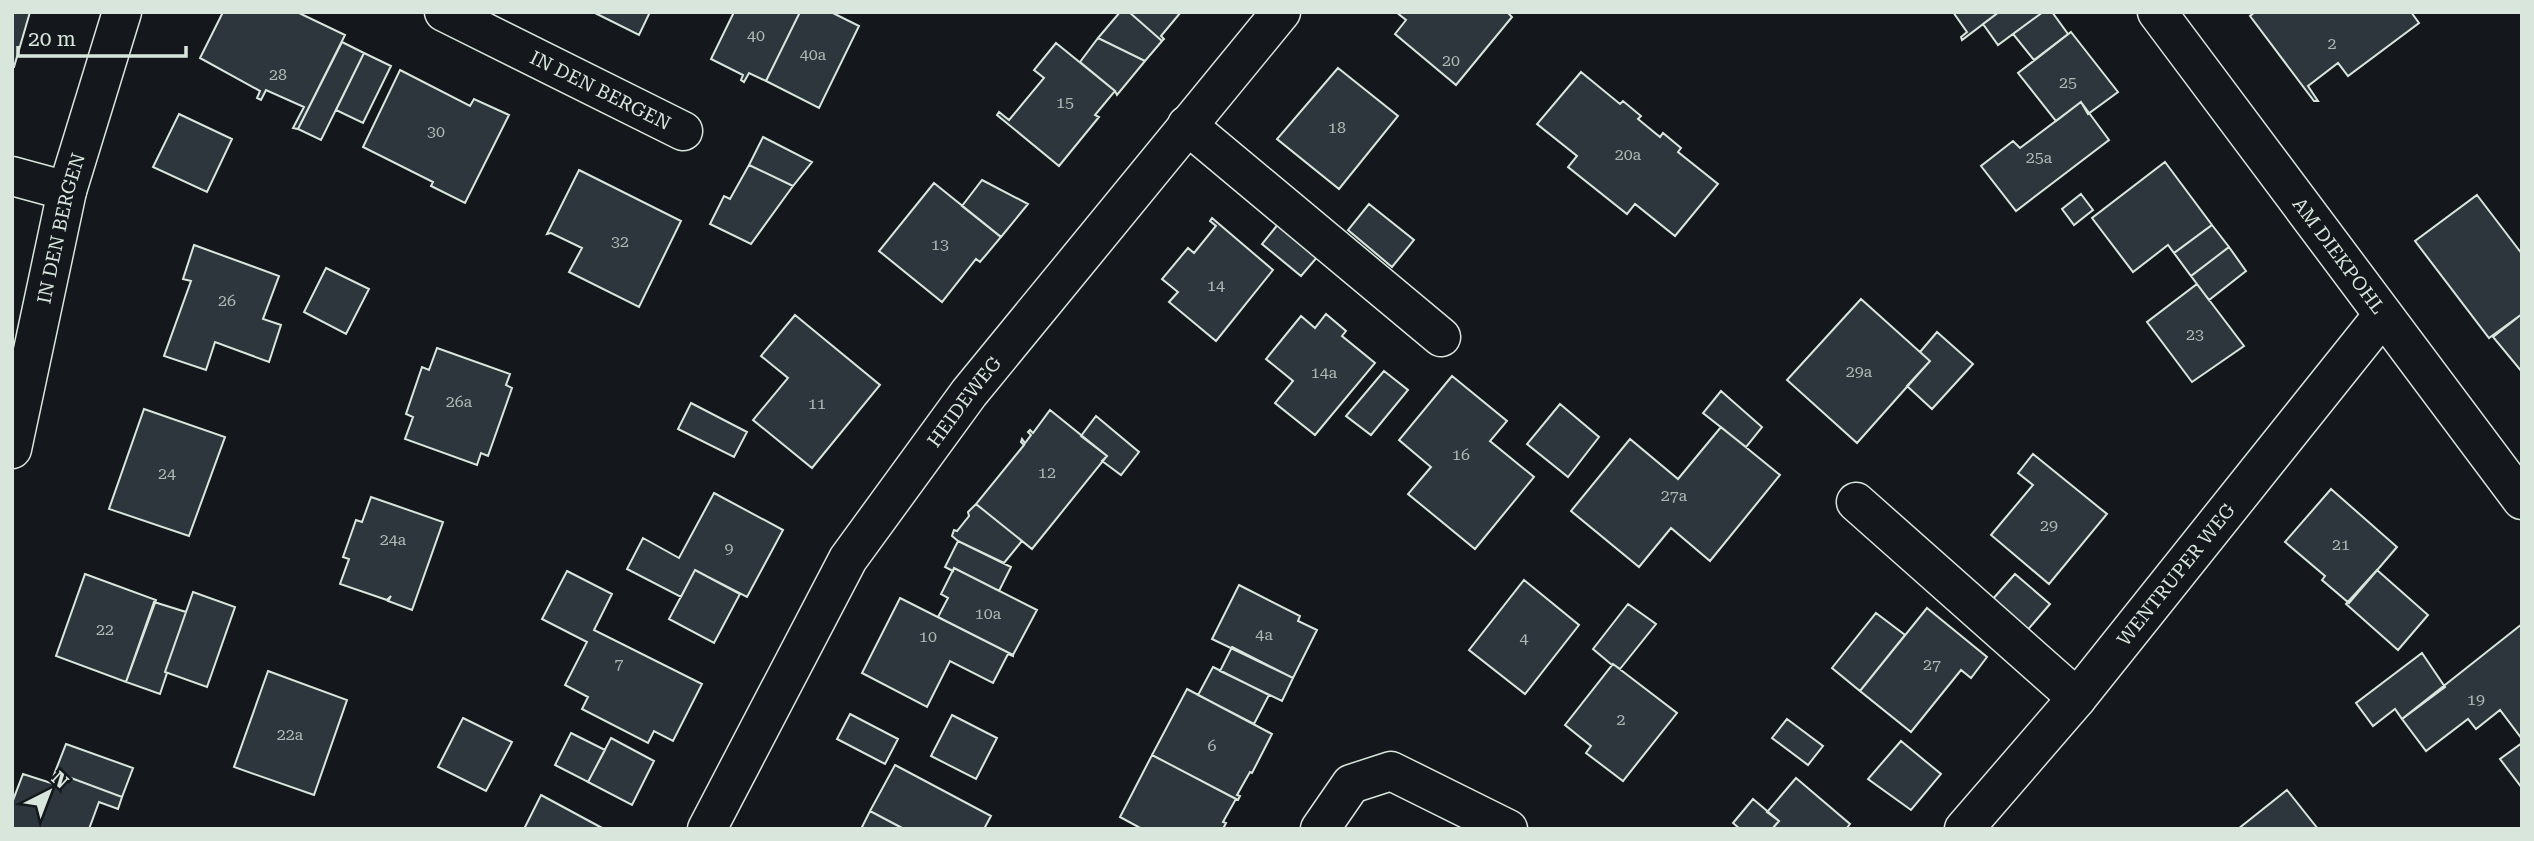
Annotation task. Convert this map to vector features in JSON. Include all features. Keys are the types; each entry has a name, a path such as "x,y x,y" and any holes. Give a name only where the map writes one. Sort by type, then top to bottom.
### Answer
{"street":[{"name":"IN DEN BERGEN","path":"12,449 67,191 122,12"},
{"name":"IN DEN BERGEN","path":"444,12 684,131"},
{"name":"HEIDEWEG","path":"707,829 848,559 969,393 1280,12"},
{"name":"AM DIEKPOHL","path":"2157,12 2522,499"},
{"path":"1187,125 1441,337"},
{"path":"12,176 67,191"},
{"name":"WENTRUPER WEG","path":"1964,829 2077,698 2383,315"},
{"path":"1856,502 2077,698"},
{"path":"1320,829 1351,784 1391,771 1508,829"}],"building":[{"path":"12,12 30,12 14,67 12,67"},
{"path":"223,12 297,12 345,35 298,129 293,128 304,107 266,90 261,100 257,98 260,91 200,58"},
{"path":"593,12 650,12 639,35"},
{"path":"734,12 800,12 766,81 749,73 744,82 741,80 743,75 711,59"},
{"path":"800,12 831,12 859,26 819,108 766,81"},
{"path":"1120,12 1129,12 1162,41 1145,61 1098,38"},
{"path":"1129,12 1181,12 1161,36 1164,39 1162,41"},
{"path":"1396,12 1507,12 1512,17 1456,85 1395,34 1406,20"},
{"path":"1953,12 1999,12 1962,40 1961,37 1967,32"},
{"path":"1999,12 2043,12 1998,45 1983,24"},
{"path":"2043,12 2052,12 2068,34 2034,60 2013,34"},
{"path":"2255,12 2411,12 2419,23 2348,76 2338,63 2308,86 2318,101 2314,101 2250,16"},
{"path":"2071,32 2118,92 2088,114 2081,102 2056,121 2018,73"},
{"path":"1098,38 1145,61 1117,95 1080,62"},
{"path":"342,42 364,53 321,140 298,129"},
{"path":"1056,43 1115,91 1095,115 1099,117 1059,166 997,115 999,112 1009,120 1044,78 1034,70"},
{"path":"364,53 391,66 363,123 336,110"},
{"path":"1338,68 1398,116 1339,189 1277,139"},
{"path":"400,70 470,106 474,99 509,115 465,203 431,186 433,182 363,147"},
{"path":"1581,72 1620,104 1623,101 1641,116 1638,119 1660,137 1663,133 1681,148 1678,152 1718,184 1675,236 1635,204 1627,214 1568,167 1577,156 1537,124"},
{"path":"2081,102 2109,140 2016,211 1981,166 2013,141 2020,148"},
{"path":"179,114 232,139 207,192 153,167"},
{"path":"763,137 812,162 793,186 749,165"},
{"path":"2165,162 2212,225 2174,253 2168,245 2133,272 2092,218"},
{"path":"749,165 793,186 751,244 710,224 724,196 730,199"},
{"path":"579,170 681,221 639,307 569,272 582,248 551,233 547,234"},
{"path":"982,180 1028,204 1001,237 962,206"},
{"path":"934,183 1001,237 980,262 976,259 942,302 879,251"},
{"path":"2081,194 2093,210 2074,225 2062,209"},
{"path":"2477,195 2522,254 2522,314 2489,338 2415,241"},
{"path":"1369,204 1414,240 1392,267 1348,230"},
{"path":"1212,218 1273,270 1216,341 1169,302 1178,292 1162,279 1188,248 1194,253 1216,226 1210,221"},
{"path":"1279,223 1319,255 1301,276 1262,244"},
{"path":"2212,225 2229,247 2191,276 2174,253"},
{"path":"194,245 279,276 263,319 281,325 269,362 215,342 206,370 164,356 191,281 183,279"},
{"path":"2229,247 2246,271 2209,300 2191,276"},
{"path":"326,268 369,289 346,334 304,312"},
{"path":"2197,284 2244,346 2192,382 2147,322"},
{"path":"1861,299 1930,361 1857,443 1787,380"},
{"path":"1326,314 1346,331 1342,336 1375,363 1315,435 1275,403 1293,381 1266,359 1301,316 1315,328"},
{"path":"2522,314 2522,372 2493,337"},
{"path":"795,315 880,385 812,468 753,420 788,378 761,356"},
{"path":"1937,332 1973,364 1932,409 1907,386 1930,361 1920,352"},
{"path":"437,348 510,374 506,385 512,388 488,456 481,453 477,465 405,439 413,417 406,414 422,367 429,370"},
{"path":"1384,371 1408,390 1371,435 1346,416"},
{"path":"1452,376 1507,421 1490,441 1534,477 1475,549 1408,494 1431,467 1399,440"},
{"path":"1721,391 1762,427 1746,447 1703,413"},
{"path":"691,403 747,432 734,457 678,429"},
{"path":"1560,404 1599,437 1568,477 1527,444"},
{"path":"144,409 225,437 189,536 109,509"},
{"path":"1050,410 1107,456 1032,549 976,504 1024,445 1022,439 1025,443 1031,435 1028,432 1030,430 1033,433"},
{"path":"1096,416 1139,452 1121,475 1102,461 1107,456 1081,436"},
{"path":"1721,427 1780,475 1710,561 1671,528 1639,567 1571,511 1630,439 1678,479"},
{"path":"2033,454 2107,514 2049,584 1991,535 2033,485 2018,473"},
{"path":"2331,489 2397,547 2349,603 2322,580 2325,576 2285,542"},
{"path":"714,493 783,530 747,597 695,570 681,597 627,569 643,538 679,558"},
{"path":"371,497 443,522 412,610 388,601 391,596 387,600 340,584 349,559 343,557 356,520 362,522"},
{"path":"976,504 1022,541 1004,563 952,536"},
{"path":"958,541 1011,567 999,591 954,568 953,571 945,567"},
{"path":"954,568 1037,610 1013,655 938,617 948,598 941,594"},
{"path":"695,570 740,594 714,643 669,619"},
{"path":"2377,570 2428,615 2398,650 2346,604"},
{"path":"567,571 612,594 594,630 702,684 673,741 654,731 648,743 582,709 588,697 565,685 587,642 542,619"},
{"path":"85,574 156,600 126,682 56,656"},
{"path":"2015,574 2050,604 2019,640 1984,609"},
{"path":"1524,580 1579,625 1525,694 1469,650"},
{"path":"1239,585 1300,616 1298,621 1317,630 1293,678 1212,639"},
{"path":"193,592 235,607 207,687 165,672"},
{"path":"900,598 1013,656 1008,654 993,683 950,661 927,707 862,673"},
{"path":"154,602 186,612 160,694 126,682"},
{"path":"1628,604 1656,624 1620,669 1593,649"},
{"path":"1927,608 1987,657 1971,678 1961,670 1911,732 1860,691"},
{"path":"1876,613 1905,635 1860,691 1832,668"},
{"path":"2522,624 2522,739 2500,710 2476,729 2468,719 2426,751 2402,719"},
{"path":"1232,647 1293,678 1282,701 1220,671"},
{"path":"2422,653 2445,687 2402,719 2395,709 2373,726 2356,703"},
{"path":"1613,664 1677,713 1623,781 1586,753 1591,746 1565,725"},
{"path":"1213,667 1269,695 1254,724 1198,695"},
{"path":"268,671 347,700 314,795 234,767"},
{"path":"1187,689 1272,734 1237,795 1240,796 1238,800 1152,755"},
{"path":"850,714 898,739 885,764 837,739"},
{"path":"952,715 997,738 976,779 931,756"},
{"path":"463,718 512,742 486,791 438,767"},
{"path":"1787,719 1823,746 1808,765 1772,738"},
{"path":"571,733 605,750 588,782 555,765"},
{"path":"611,738 654,761 632,805 588,782"},
{"path":"1901,741 1941,774 1911,810 1868,779"},
{"path":"2522,743 2522,788 2500,759"},
{"path":"66,744 133,768 122,797 55,772"},
{"path":"1152,755 1236,799 1223,822 1226,823 1223,829 1142,829 1120,817"},
{"path":"895,765 991,816 984,829 904,829 870,811"},
{"path":"55,772 122,797 118,809 99,802 89,829 12,829 12,803 23,774 51,783"},
{"path":"1796,778 1850,824 1846,829 1772,829 1779,821 1767,812"},
{"path":"2287,790 2318,829 2238,829"},
{"path":"541,795 604,829 524,829"},
{"path":"1753,799 1779,821 1772,829 1740,829 1733,823"},
{"path":"870,811 904,829 861,829"}]}
